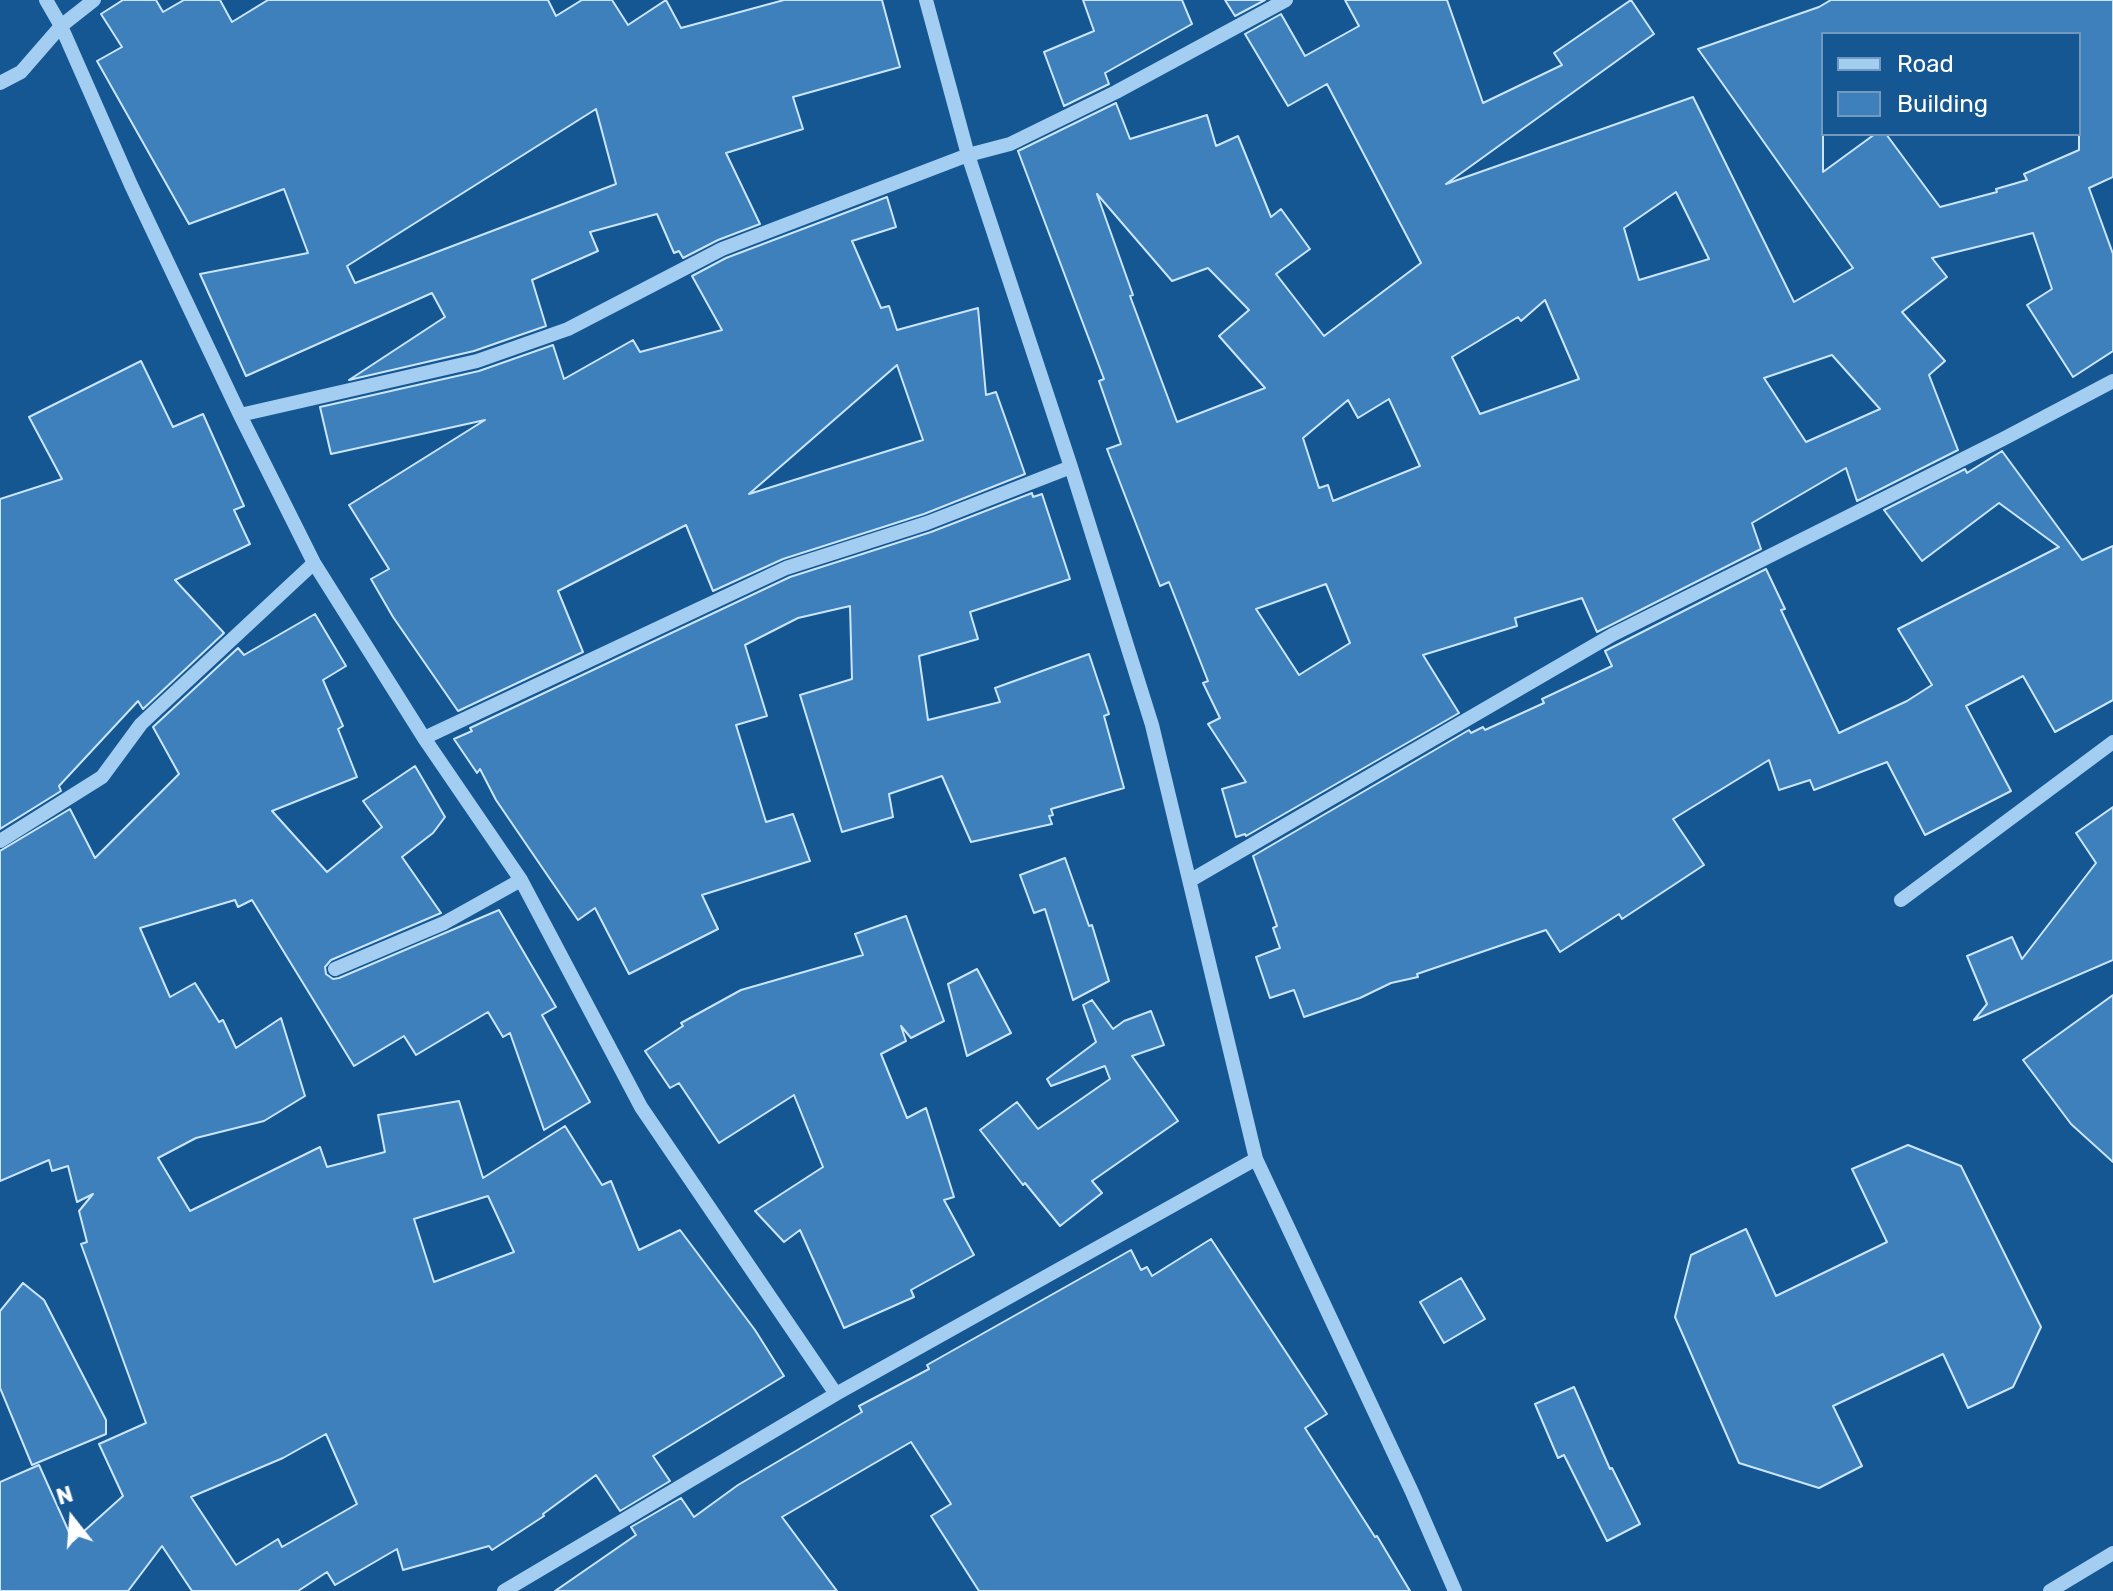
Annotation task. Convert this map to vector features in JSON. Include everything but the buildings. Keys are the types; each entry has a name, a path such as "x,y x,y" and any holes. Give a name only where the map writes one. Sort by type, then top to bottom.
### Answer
{"street":[{"path":"46,0 61,26 131,185 240,415 314,563 424,738 521,880 641,1107 836,1394"},
{"path":"0,83 21,72 61,26 94,0"},
{"path":"926,0 968,155 1152,725 1256,1159 1455,1591"},
{"path":"240,415 477,361 568,329 722,249 968,155 1010,144 1116,92 1286,0"},
{"path":"1191,880 1612,635 2113,381"},
{"path":"424,738 786,568 927,523 1071,467"},
{"path":"0,841 102,777 141,724 314,563"},
{"path":"1901,900 2113,742"},
{"path":"335,969 444,923 521,880"},
{"path":"504,1591 836,1394 1256,1159"},
{"path":"2050,1591 2113,1553"}]}
